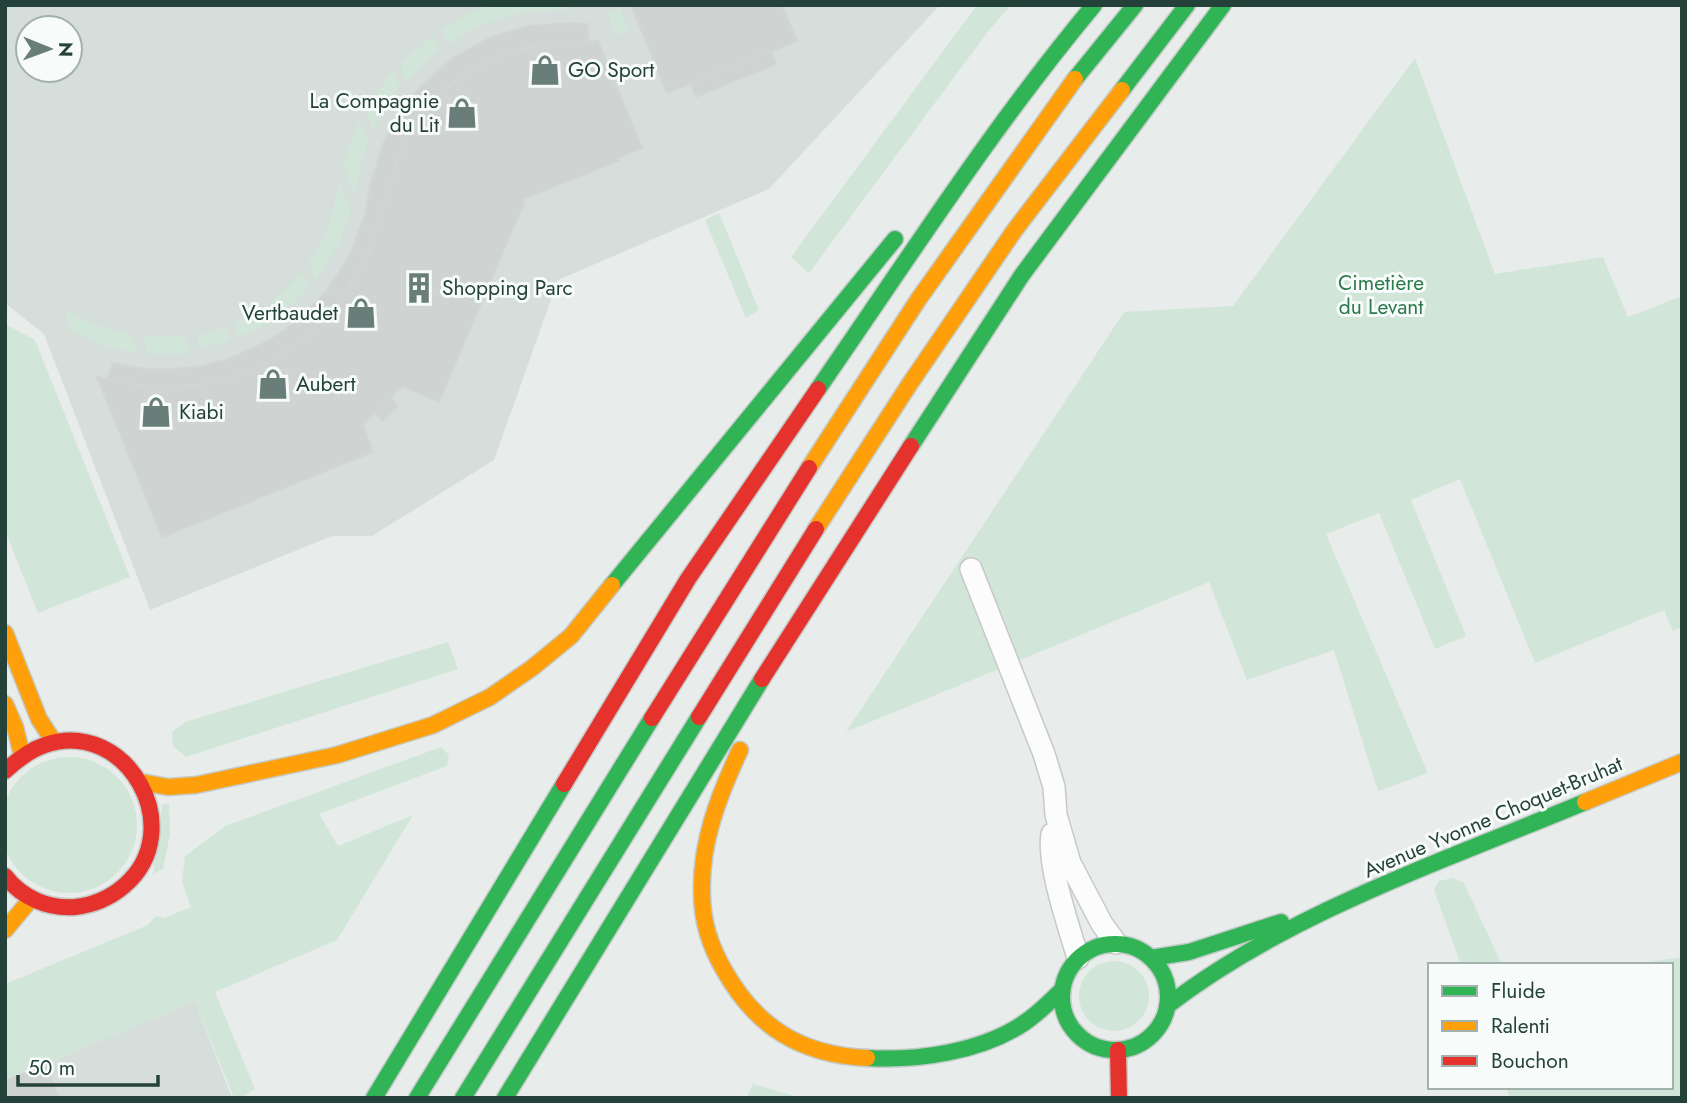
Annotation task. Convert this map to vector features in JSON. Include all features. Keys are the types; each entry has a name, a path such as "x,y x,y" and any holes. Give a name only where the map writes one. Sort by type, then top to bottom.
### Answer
{"main road":[{"path":"374,1098 688,579 977,158 1048,60 1094,5"},
{"path":"417,1098 759,545 918,300 1065,91 1135,5"},
{"path":"463,1098 786,575 902,396 1014,231 1187,5"},
{"path":"505,1098 786,640 1022,275 1223,5"},
{"path":"936,189 977,158"},
{"path":"141,782 167,787 196,784 302,763 399,736 447,718 490,697 534,666 571,636 902,231"},
{"path":"5,633 39,719 54,742"},
{"path":"786,640 780,673 729,773 713,817 703,865 702,914 712,947 728,982 752,1012 773,1030 814,1050 853,1059 889,1059 933,1054 993,1040 1018,1027 1062,991"},
{"path":"5,704 15,727 22,755"},
{"path":"5,771 22,755 54,742 79,741 104,748 125,762 141,782 151,805 153,830 147,854 135,876 114,895 88,906 59,907 31,899 6,881"},
{"name":"Avenue Yvonne Choquet-Bruhat","path":"1167,1006 1197,983 1321,912 1682,762"},
{"path":"5,930 31,899"},
{"name":"Avenue Yvonne Choquet-Bruhat","path":"1151,958 1189,952 1262,927 1321,912"},
{"path":"1116,943 1140,950 1151,958 1162,972 1167,989 1167,1006 1161,1023 1150,1037 1135,1046 1118,1050 1099,1048 1083,1040 1070,1026 1063,1009 1062,991 1067,973 1078,958 1089,950 1116,943"},
{"path":"1118,1050 1119,1098"}],"street":[{"path":"971,569 1044,754 1054,787 1056,815 1070,863 1102,924 1116,943"},
{"path":"1056,815 1051,840 1054,865 1078,958"}],"shaded area":[{"name":"Shopping Parc","path":"5,5 940,5 769,189 558,280 494,460 372,536 332,536 150,610 44,334 5,303"},
{"path":"195,1001 232,1098 5,1098 5,1081"}],"green space":[{"path":"490,5 567,5 568,10 536,11 505,17 475,28 448,44 442,30 465,15"},
{"path":"977,5 1011,5 989,30 809,273 791,257"},
{"path":"620,8 629,31 616,35 607,13"},
{"path":"433,36 438,49 407,81 400,64"},
{"name":"Cimetière du Levant","path":"1415,58 1495,274 1603,257 1628,317 1682,296 1682,627 1673,631 1664,610 1535,663 1460,479 1411,500 1466,636 1435,649 1379,513 1326,534 1428,773 1378,791 1334,650 1247,680 1209,582 846,732 1124,312 1233,306"},
{"path":"393,71 400,86 373,130 365,111"},
{"path":"359,121 368,141 355,194 343,166"},
{"path":"340,184 351,210 340,242 316,281 309,263 327,233"},
{"path":"719,213 759,310 746,318 705,220"},
{"path":"302,272 309,288 276,318 270,303"},
{"path":"263,308 268,323 239,337 234,324"},
{"path":"69,310 93,324 131,335 137,352 112,348 72,331 65,316"},
{"path":"5,324 35,340 130,577 38,613 5,531"},
{"path":"226,327 230,341 200,348 197,336"},
{"path":"142,337 185,337 191,353 148,354"},
{"path":"448,642 458,669 186,757 173,746 172,732 185,722"},
{"path":"441,747 449,755 447,766 319,814 338,846 413,815 337,940 215,992 255,1089 241,1098 234,1098 195,1001 5,1081 5,984 148,925 156,916 164,918 191,907 182,882 185,856 225,826"},
{"path":"69,757 95,762 117,777 132,799 137,825 132,851 117,873 95,888 69,893 43,888 21,873 6,851 1,825 6,799 21,777 43,762"},
{"path":"162,804 169,804 170,834 163,869 153,874"},
{"path":"1453,878 1464,883 1501,963 1460,963 1434,890 1439,881"},
{"path":"1682,957 1682,1098 1510,1098 1507,1089 1673,1089 1673,963 1642,963"},
{"path":"1121,961 1134,967 1143,976 1147,982 1147,1010 1139,1021 1128,1029 1107,1031 1089,1021 1081,1010 1079,989 1089,971 1100,963"},
{"path":"753,1084 802,1098 746,1098"}],"building":[{"path":"631,5 782,5 797,41 667,93"},
{"path":"587,24 589,42 530,46 494,57 452,82 426,108 401,150 373,240 361,268 336,307 304,339 265,364 237,376 207,384 161,388 108,380 113,363 144,369 174,369 203,366 231,358 270,340 294,323 326,292 350,255 365,215 383,144 404,107 422,85 453,58 489,38 529,26"},
{"name":"Shopping Parc","path":"598,41 642,148 618,158 619,161 523,199 524,203 439,402 402,386 363,425 373,452 162,537 97,377 146,387 192,386 237,376 265,364 291,348 326,318 354,282 368,254 401,150 412,128 434,99 472,68 506,53 542,45"},
{"path":"771,51 776,64 696,97 691,84"},
{"path":"390,398 398,406 383,421 375,413"},
{"path":"45,1065 58,1096 5,1098 5,1081"}],"traffic: fast":[{"path":"818,389 986,145 1094,5"},
{"path":"1075,79 1135,5"},
{"path":"1122,90 1187,5"},
{"path":"911,446 1022,275 1223,5"},
{"path":"612,585 895,239"},
{"path":"505,1098 762,679"},
{"path":"463,1098 699,717"},
{"path":"417,1098 652,718"},
{"path":"374,1098 564,784"},
{"path":"1167,1006 1214,973 1316,916 1423,868 1585,802"},
{"path":"1151,958 1189,952 1281,922"},
{"path":"1115,944 1135,948 1152,960 1164,977 1168,997 1164,1017 1152,1034 1135,1046 1115,1050 1095,1046 1078,1034 1066,1017 1062,997 1066,977 1078,960 1095,948 1115,944"},
{"path":"867,1058 907,1058 969,1048 1007,1033 1029,1019 1061,991"}],"traffic: slow":[{"path":"809,468 918,300 1075,79"},
{"path":"816,529 909,385 1014,231 1122,90"},
{"path":"141,782 168,787 196,785 337,755 433,725 490,697 532,668 571,636 612,585"},
{"path":"5,633 39,719 54,742"},
{"path":"5,704 15,727 22,755"},
{"path":"740,750 718,802 704,856 702,904 705,924 715,952 737,990 751,1007 783,1034 821,1051 867,1058"},
{"path":"1585,802 1682,762"},
{"path":"5,930 31,899"}],"traffic: jam":[{"path":"564,784 688,579 818,389"},
{"path":"762,679 911,446"},
{"path":"652,718 809,468"},
{"path":"699,717 816,529"},
{"path":"5,771 24,756 45,745 75,741 101,747 123,763 140,784 150,809 151,836 143,863 124,886 89,905 65,907 45,904 19,890 5,876"},
{"path":"1118,1050 1119,1098"}],"place":[{"name":"GO Sport","path":"545,70"},
{"name":"La Compagnie du Lit","path":"462,113"},
{"name":"Shopping Parc","path":"419,288"},
{"name":"Vertbaudet","path":"361,313"},
{"name":"Aubert","path":"273,384"},
{"name":"Kiabi","path":"156,412"}]}
